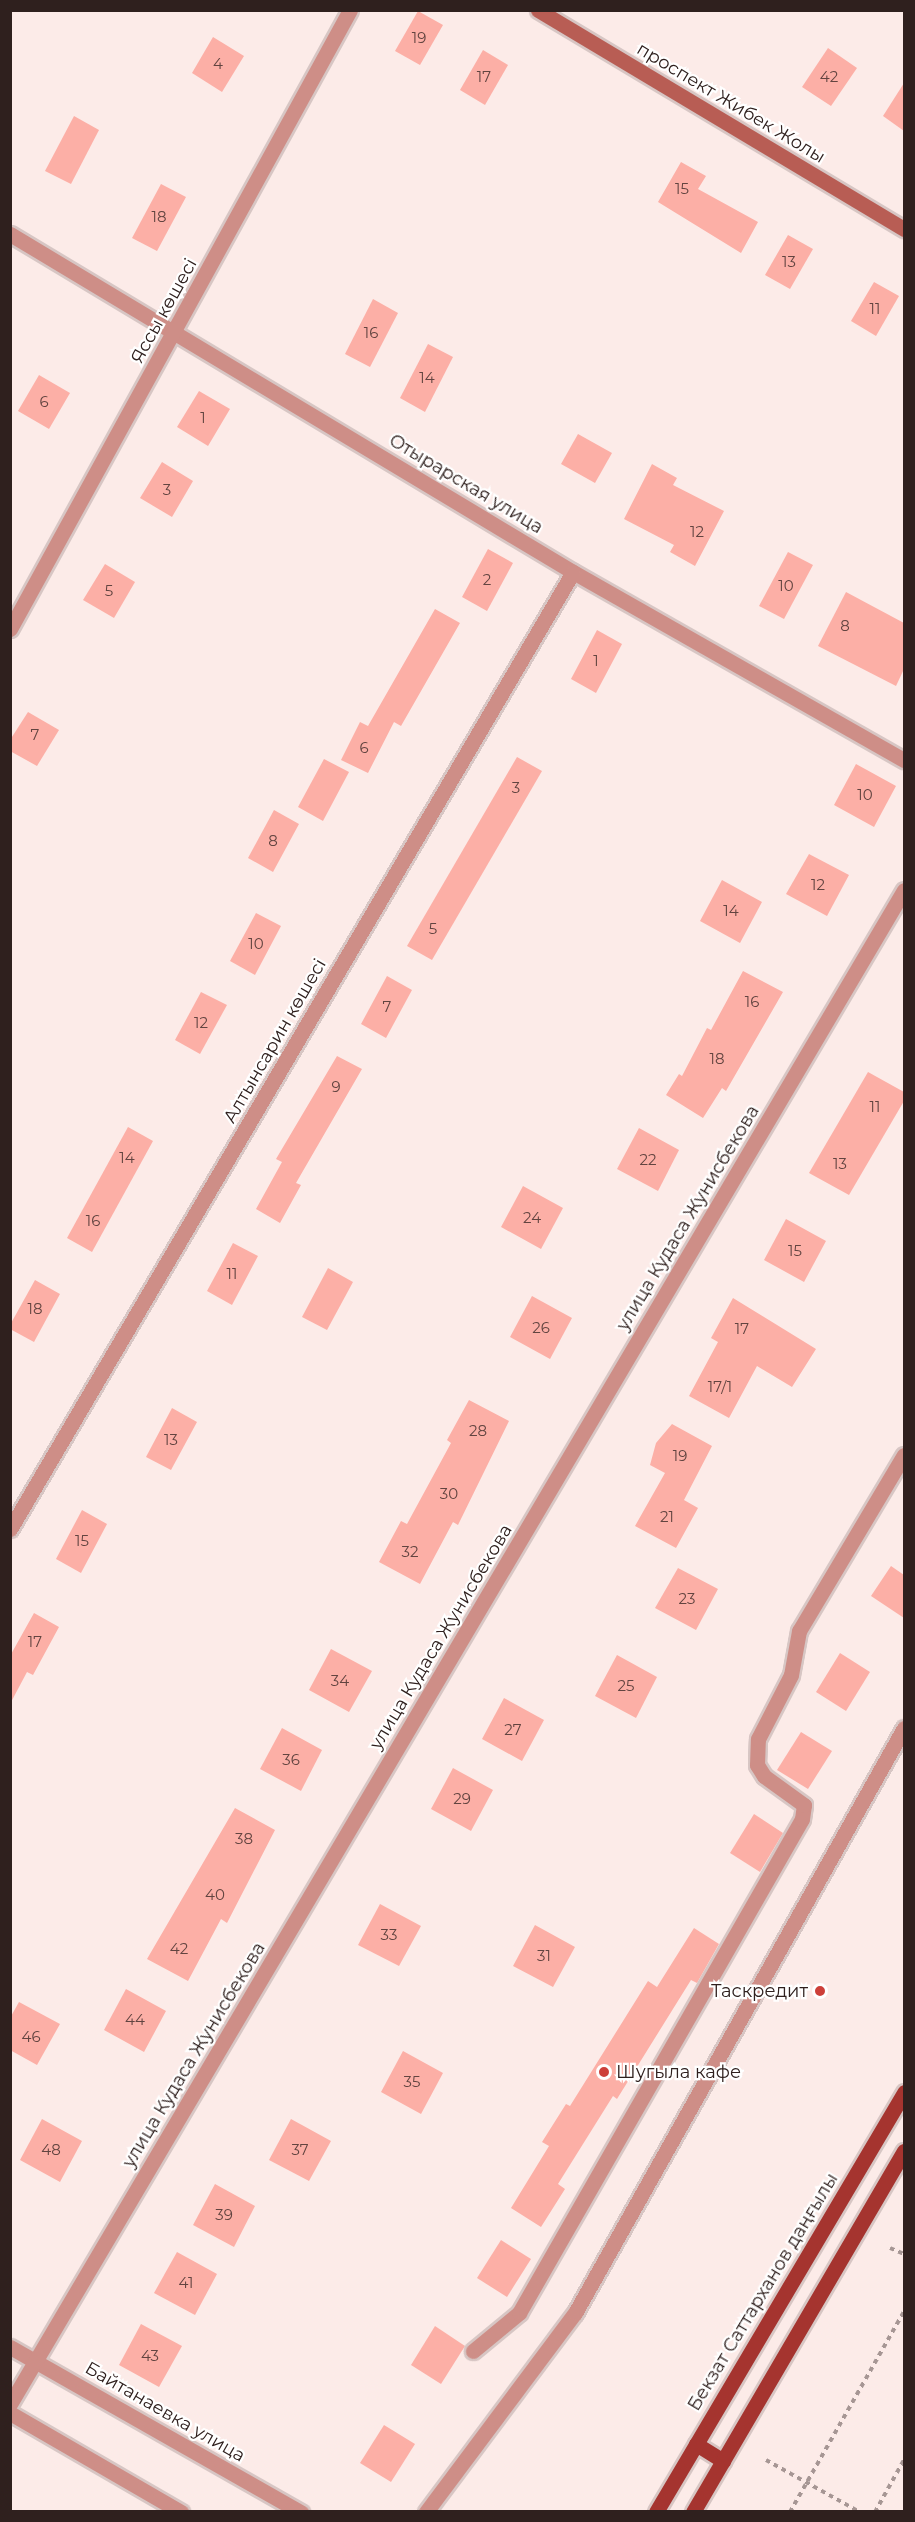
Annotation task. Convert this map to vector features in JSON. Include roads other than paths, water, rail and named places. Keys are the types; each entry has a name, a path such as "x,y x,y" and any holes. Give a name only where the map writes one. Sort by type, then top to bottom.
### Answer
{"main road":[{"name":"проспект Жибек Жолы","path":"538,10 904,229"},
{"name":"Бекзат Саттарханов даңғылы","path":"656,2511 904,2092"},
{"path":"693,2511 904,2151"},
{"path":"696,2444 723,2461"}],"street":[{"name":"Яссы көшесі","path":"10,629 176,331 350,10"},
{"name":"Отырарская улица","path":"10,234 176,331 573,572 904,760"},
{"name":"Алтынсарин көшесі","path":"10,1529 573,572"},
{"name":"улица Кудаса Жунисбекова","path":"10,2403 904,890"},
{"path":"473,2350 519,2313 802,1819 804,1805 764,1776 757,1765 758,1739 790,1675 800,1631 904,1455"},
{"path":"426,2511 575,2313 904,1728"},
{"name":"Байтанаевка улица","path":"10,2347 301,2511"},
{"path":"10,2413 181,2511"}],"place":[{"name":"Таскредит","path":"820,1991"},
{"name":"Шугыла кафе","path":"604,2072"}]}
